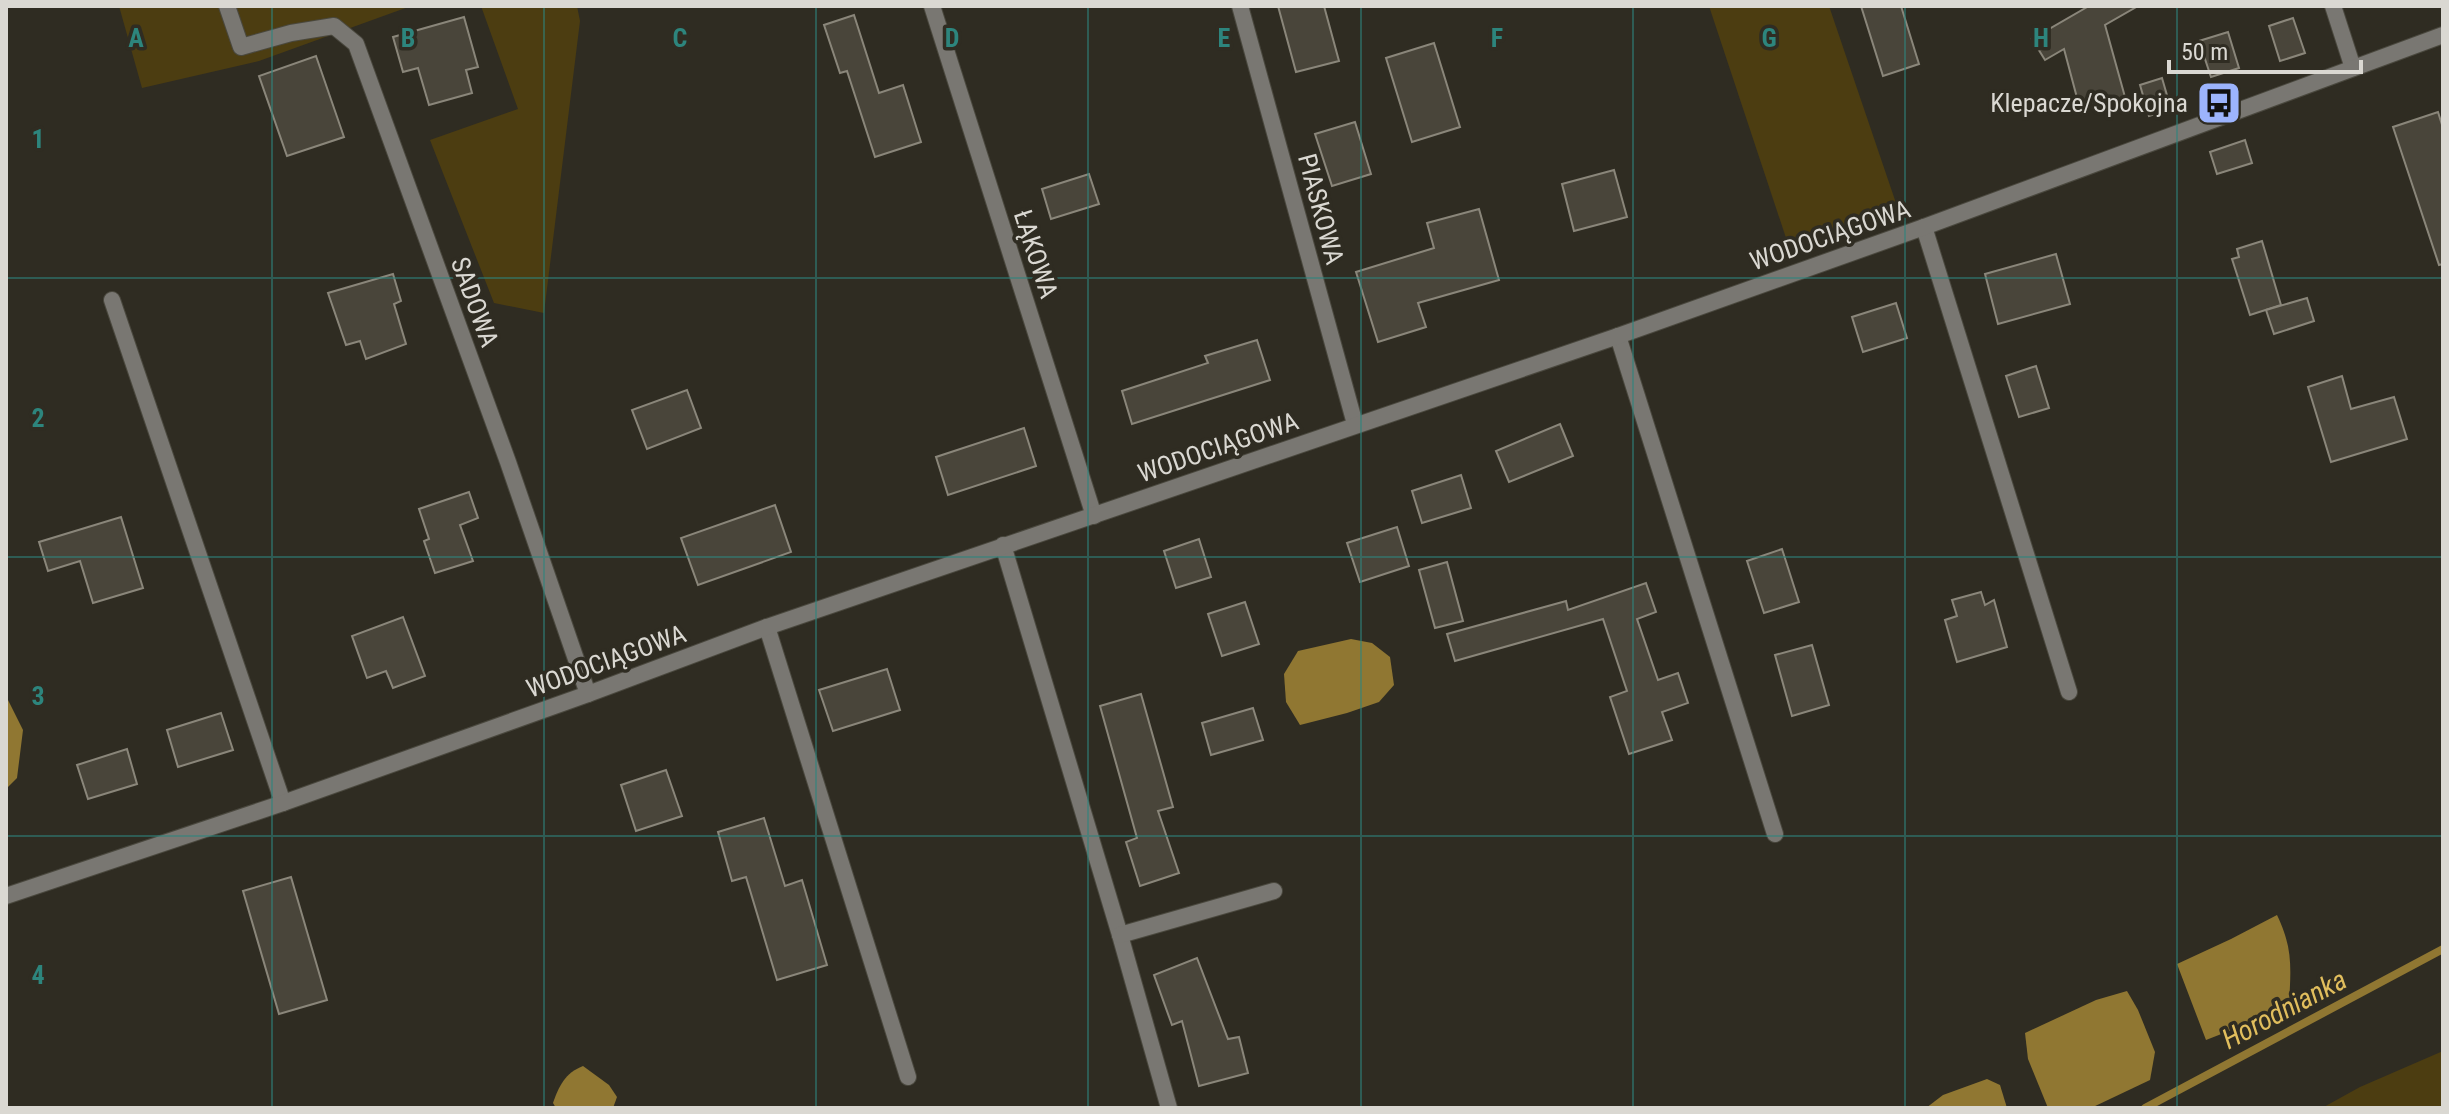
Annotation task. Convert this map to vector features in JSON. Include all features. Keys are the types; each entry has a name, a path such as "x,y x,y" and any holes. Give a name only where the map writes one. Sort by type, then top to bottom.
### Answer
{"street":[{"name":"SADOWA","path":"227,6 241,47 291,33 334,26 356,44 508,462 588,694"},
{"name":"ŁĄKOWA","path":"932,6 1094,516"},
{"name":"PIASKOWA","path":"1240,6 1355,424"},
{"path":"2333,6 2353,68"},
{"name":"WODOCIĄGOWA","path":"6,896 283,803 767,627 1003,545 1618,336 1924,227 2443,35"},
{"path":"1924,227 2069,692"},
{"path":"112,300 283,803"},
{"path":"1618,336 1775,834"},
{"path":"1003,545 1169,1108"},
{"path":"767,627 908,1077"},
{"path":"1120,935 1274,891"}],"shaded area":[{"path":"119,6 411,6 259,61 142,88"},
{"path":"481,6 577,6 580,21 544,313 494,303 430,140 518,109"},
{"path":"1709,6 1829,6 1898,209 1788,244"},
{"path":"1351,639 1372,643 1390,657 1394,685 1379,702 1300,725 1286,702 1284,674 1298,651"},
{"path":"6,696 23,730 17,778 6,789"},
{"path":"2277,915 2290,958 2289,1004 2206,1040 2177,964"},
{"path":"2127,991 2155,1052 2150,1080 2091,1108 2048,1108 2028,1059 2025,1033 2096,1000"},
{"path":"2443,1051 2443,1108 2322,1108 2360,1087"},
{"path":"583,1066 609,1085 617,1097 613,1108 556,1108 553,1103 564,1081"},
{"path":"1987,1079 2000,1085 2007,1108 1926,1108 1943,1095"}],"building":[{"path":"1278,6 1324,6 1339,61 1296,72"},
{"path":"1861,6 1901,6 1919,64 1883,76"},
{"path":"2089,6 2138,6 2105,25 2125,97 2080,109 2064,49 2045,60 2032,39"},
{"path":"854,15 879,93 903,85 921,142 875,157 847,71 840,73 824,25"},
{"path":"464,17 478,67 466,70 472,93 429,105 418,68 403,72 393,37"},
{"path":"2293,18 2305,53 2280,61 2269,26"},
{"path":"2228,32 2239,68 2211,77 2199,41"},
{"path":"1434,43 1460,127 1412,142 1386,58"},
{"path":"316,56 344,137 287,156 259,76"},
{"path":"2162,78 2171,109 2149,116 2140,85"},
{"path":"2438,112 2443,128 2443,264 2439,265 2393,127"},
{"path":"1355,122 1371,174 1332,186 1315,134"},
{"path":"2245,140 2252,163 2217,174 2210,152"},
{"path":"1614,170 1627,217 1574,231 1562,184"},
{"path":"1089,174 1099,204 1051,219 1042,189"},
{"path":"1479,209 1499,280 1418,303 1426,327 1378,342 1356,272 1434,248 1427,223"},
{"path":"2262,241 2281,305 2250,315 2232,259 2239,257 2237,249"},
{"path":"2056,254 2070,304 1998,324 1985,274"},
{"path":"393,274 401,301 394,304 406,344 366,359 360,341 346,345 328,293"},
{"path":"2307,298 2314,321 2274,334 2266,310"},
{"path":"1896,303 1907,338 1863,352 1852,317"},
{"path":"1257,340 1270,380 1132,424 1122,391 1208,363 1205,356"},
{"path":"2036,366 2049,408 2019,417 2006,376"},
{"path":"2342,376 2351,409 2394,397 2407,439 2331,462 2308,387"},
{"path":"687,390 701,428 647,449 632,410"},
{"path":"1560,424 1573,456 1509,482 1496,451"},
{"path":"1024,428 1036,466 948,495 936,457"},
{"path":"1461,475 1471,508 1422,523 1412,491"},
{"path":"469,492 478,518 460,525 473,561 435,573 424,541 429,539 419,509"},
{"path":"775,505 791,552 698,585 681,538"},
{"path":"121,517 143,588 93,603 80,561 48,571 39,542"},
{"path":"1397,527 1409,566 1360,582 1347,543"},
{"path":"1199,539 1211,577 1176,588 1164,551"},
{"path":"1782,549 1799,602 1764,613 1747,561"},
{"path":"1447,562 1463,621 1435,628 1419,570"},
{"path":"1646,583 1656,612 1637,619 1658,680 1678,673 1688,703 1662,712 1672,740 1629,754 1610,697 1627,691 1603,619 1455,661 1447,634 1566,601 1568,610"},
{"path":"1981,592 1985,605 1994,600 2007,647 1957,662 1945,620 1957,616 1952,600"},
{"path":"1245,602 1259,644 1222,656 1208,614"},
{"path":"403,617 425,676 393,688 386,671 367,678 352,636"},
{"path":"1812,645 1829,705 1792,716 1775,655"},
{"path":"887,669 900,710 833,731 819,690"},
{"path":"1141,694 1173,807 1158,811 1179,873 1140,886 1126,842 1137,838 1100,706"},
{"path":"1253,708 1263,740 1211,755 1202,723"},
{"path":"221,713 233,750 178,767 167,730"},
{"path":"127,749 137,784 88,799 77,765"},
{"path":"666,770 682,816 636,831 621,785"},
{"path":"764,818 785,886 802,880 827,965 777,980 746,877 732,881 718,832"},
{"path":"291,877 327,1000 279,1014 243,891"},
{"path":"1197,958 1228,1039 1239,1037 1248,1073 1199,1086 1182,1021 1172,1025 1154,975"}],"waterway":[{"name":"Horodnianka","path":"2145,1108 2443,949"}],"place":[{"name":"Klepacze/Spokojna","path":"2219,103"}]}
